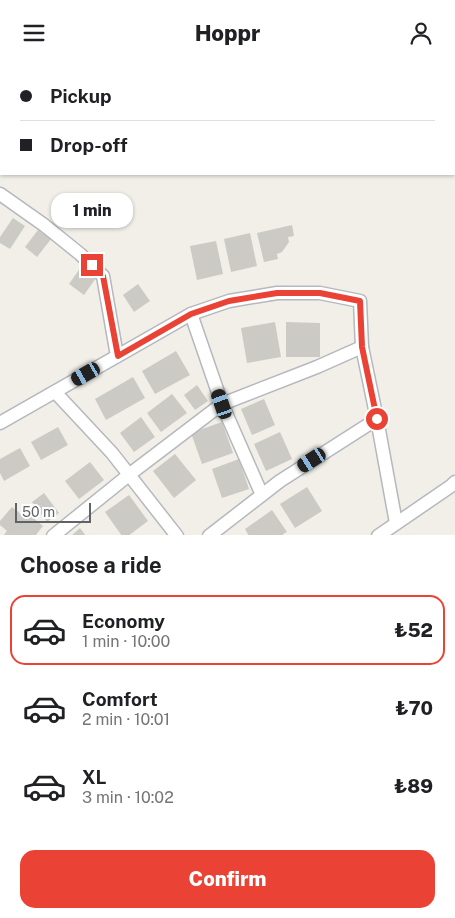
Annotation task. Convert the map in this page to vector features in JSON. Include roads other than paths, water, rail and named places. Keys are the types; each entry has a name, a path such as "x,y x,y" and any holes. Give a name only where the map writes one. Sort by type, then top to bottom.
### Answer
{"street":[{"path":"0,194 44,225 80,254 103,276 118,356"},
{"path":"0,423 191,314 229,301 277,293 320,293 360,301 362,347 396,523"},
{"path":"191,314 222,404 262,495"},
{"path":"53,535 222,404 317,367 362,347"},
{"path":"55,392 130,474 177,535"},
{"path":"210,535 280,481 377,419"},
{"path":"378,535 452,486 455,482"}]}
